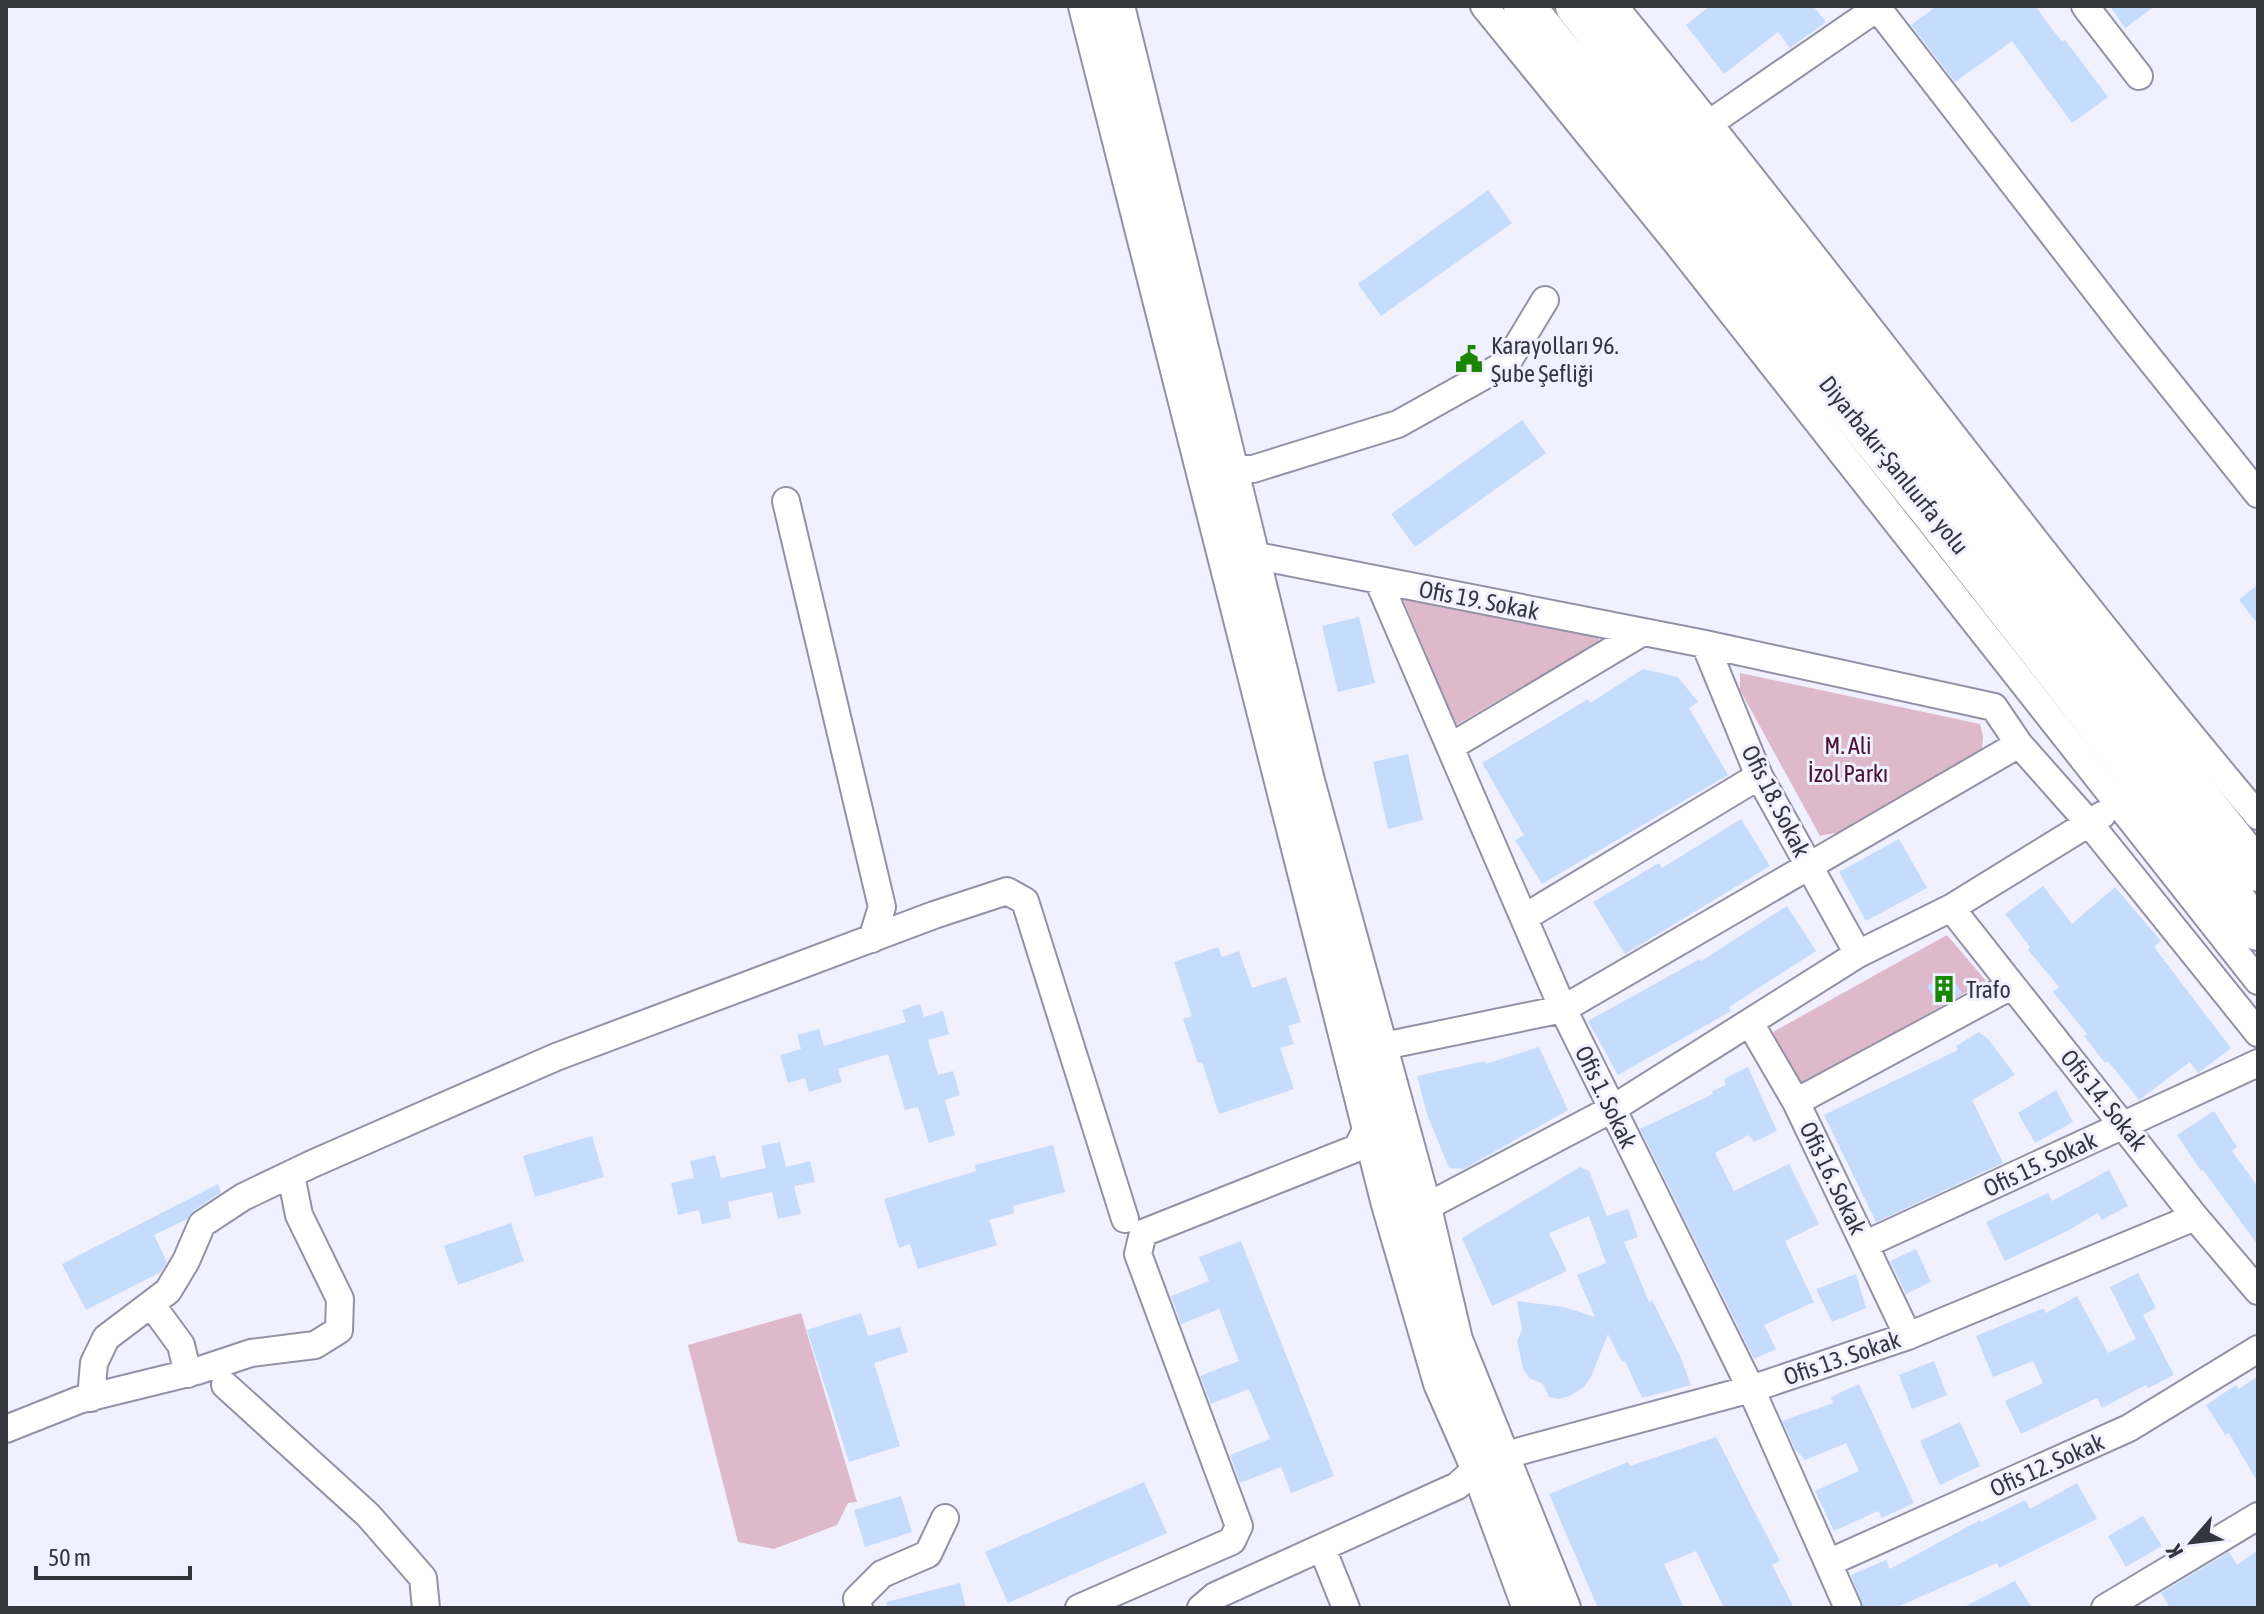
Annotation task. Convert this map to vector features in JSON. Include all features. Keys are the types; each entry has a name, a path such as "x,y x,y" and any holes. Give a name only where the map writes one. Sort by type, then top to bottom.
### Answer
{"highway":[{"name":"Diyarbakır-Şanlıurfa yolu","path":"1524,6 1927,506 2258,930"},
{"name":"Diyarbakır-Şanlıurfa yolu","path":"1576,6 2258,871"}],"main road":[{"path":"1086,6 1389,1204 1441,1383 1490,1461 1563,1608"},
{"path":"1117,6 1307,781 1424,1208 1455,1340 1530,1608"}],"street":[{"path":"1484,6 1685,253 2258,981"},
{"path":"1614,6 1710,123 1890,357 2175,717 2258,816"},
{"path":"2085,6 2139,76"},
{"path":"1710,123 1878,7 2129,333 2258,494"},
{"path":"1231,469 1253,469 1398,424 1507,363 1545,300"},
{"path":"786,501 882,907 872,939"},
{"name":"Ofis 19. Sokak","path":"1252,555 1705,644 1994,707 2019,744"},
{"name":"Ofis 1. Sokak","path":"1378,580 1563,1009 1751,1389 1848,1608"},
{"path":"1450,747 1641,633"},
{"name":"Ofis 18. Sokak","path":"1705,644 1759,776 1858,954"},
{"path":"1379,1047 1563,1009 2019,744 2089,823 2258,1033"},
{"path":"1525,917 1759,776"},
{"path":"1424,1208 1612,1109 1858,954 1951,908 2118,805"},
{"path":"91,1398 94,1363 106,1338 168,1291 186,1261 202,1224 243,1197 556,1057 902,927 1007,891 1025,901 1135,1235 1239,1526 1232,1541 1130,1596 1099,1605"},
{"path":"882,907 902,927"},
{"name":"Ofis 14. Sokak","path":"1951,908 2195,1217 2258,1291"},
{"path":"1796,1102 2011,986"},
{"name":"Ofis 16. Sokak","path":"1750,1023 1796,1102 1908,1336"},
{"name":"Ofis 15. Sokak","path":"1866,1244 2258,1063"},
{"path":"1135,1235 1357,1148 1369,1124"},
{"path":"6,1429 91,1398 192,1373 228,1372 251,1353 315,1345 339,1330 340,1299 299,1215 291,1175"},
{"name":"Ofis 13. Sokak","path":"1490,1461 1751,1389 1908,1336 2195,1217"},
{"path":"151,1304 181,1345 192,1373"},
{"name":"Ofis 12. Sokak","path":"1828,1563 2129,1428 2258,1349"},
{"path":"228,1372 368,1515 446,1608"},
{"path":"1201,1608 1215,1596 1457,1486 1490,1461"},
{"path":"2105,1608 2258,1516"},
{"path":"859,1608 857,1599 882,1574 928,1554 945,1518"},
{"path":"1322,1548 1346,1608"},
{"path":"423,1578 426,1608 446,1608"}],"green space":[{"path":"1404,590 1601,630 1598,643 1456,725 1403,599"},
{"name":"M. Ali İzol Parkı","path":"1740,673 1980,724 1982,752 1845,831 1820,836 1740,690"},
{"path":"1947,935 1986,981 1799,1086 1773,1032"},
{"path":"801,1313 857,1502 848,1503 837,1525 774,1549 738,1542 688,1345"}],"building":[{"path":"1710,6 1813,6 1826,22 1790,48 1778,32 1724,74 1686,25"},
{"path":"1937,6 2035,6 2108,97 2072,123 2012,41 1955,82 1911,25"},
{"path":"2110,6 2155,6 2125,28"},
{"path":"1488,190 1512,223 1381,316 1358,284"},
{"path":"1522,420 1546,453 1415,547 1391,514"},
{"path":"2258,584 2258,624 2239,600"},
{"path":"1359,617 1375,683 1338,692 1322,626"},
{"path":"1643,669 1678,677 1698,702 1689,708 1728,775 1542,884 1515,840 1524,835 1482,763 1588,699 1590,703"},
{"path":"1408,754 1423,820 1388,829 1373,762"},
{"path":"1741,819 1770,866 1625,954 1593,902 1659,863 1662,868"},
{"path":"1899,839 1927,888 1866,921 1839,872"},
{"path":"2043,886 2072,924 2115,887 2161,941 2154,947 2231,1048 2198,1073 2190,1062 2139,1100 2084,1036 2087,1034 2053,992 2059,987 2028,950 2030,947 2005,914"},
{"path":"1787,906 1816,951 1729,1007 1731,1011 1618,1075 1588,1021 1701,961"},
{"path":"1218,947 1222,957 1239,951 1252,988 1286,977 1301,1022 1288,1026 1294,1044 1280,1048 1294,1089 1219,1114 1202,1062 1198,1063 1183,1019 1192,1016 1174,962"},
{"name":"Trafo","path":"1949,973 1962,993 1939,1006 1927,986"},
{"path":"920,1004 924,1017 943,1011 949,1034 928,1040 938,1075 953,1071 960,1095 945,1100 955,1135 929,1143 918,1107 905,1110 888,1054 838,1069 842,1082 809,1092 805,1078 788,1083 780,1055 801,1049 797,1035 819,1029 824,1046 906,1022 902,1010"},
{"path":"1979,1032 1989,1040 2015,1075 1972,1100 2003,1163 1876,1222 1824,1115 1958,1050 1956,1046"},
{"path":"1539,1047 1568,1110 1464,1169 1449,1168 1427,1114 1417,1076 1485,1061 1486,1064"},
{"path":"1748,1067 1777,1131 1754,1142 1749,1135 1715,1153 1734,1191 1789,1164 1819,1224 1785,1241 1814,1302 1764,1325 1776,1349 1754,1359 1640,1129 1713,1094 1712,1091 1726,1085 1724,1079"},
{"path":"2056,1090 2073,1122 2035,1143 2018,1113"},
{"path":"2214,1111 2237,1147 2232,1151 2258,1187 2258,1245 2177,1135"},
{"path":"592,1136 604,1177 535,1197 523,1156"},
{"path":"780,1142 786,1167 810,1161 815,1182 794,1186 801,1214 778,1219 772,1192 728,1202 731,1218 702,1224 699,1210 678,1215 671,1183 694,1178 690,1161 715,1155 721,1178 766,1168 761,1146"},
{"path":"1053,1145 1065,1192 1013,1206 1014,1213 989,1220 997,1245 918,1269 910,1244 899,1248 884,1199 976,1171 975,1165"},
{"path":"1580,1167 1589,1171 1607,1216 1628,1209 1638,1237 1624,1242 1649,1302 1652,1300 1691,1385 1642,1398 1608,1334 1591,1377 1583,1388 1569,1396 1559,1399 1549,1397 1543,1384 1529,1378 1523,1368 1517,1341 1522,1330 1517,1301 1564,1307 1595,1317 1577,1275 1606,1263 1589,1216 1549,1233 1567,1271 1492,1306 1462,1238"},
{"path":"2109,1170 2128,1206 2102,1220 2098,1213 2005,1261 1986,1222 2048,1193 2052,1201"},
{"path":"218,1184 221,1192 193,1211 187,1219 154,1235 167,1262 161,1272 86,1310 62,1264"},
{"path":"511,1223 524,1261 458,1285 444,1246"},
{"path":"1241,1241 1334,1476 1291,1493 1281,1467 1240,1483 1230,1455 1270,1439 1249,1389 1211,1404 1200,1376 1239,1361 1219,1309 1181,1324 1171,1296 1209,1281 1199,1257"},
{"path":"1916,1249 1931,1282 1906,1294 1890,1261"},
{"path":"2138,1273 2156,1308 2143,1315 2174,1375 2148,1388 2146,1385 2102,1408 2097,1398 2021,1434 2005,1401 2043,1383 2033,1361 1993,1377 1976,1336 2044,1308 2046,1313 2077,1296 2108,1353 2136,1339 2110,1287"},
{"path":"1856,1274 1866,1308 1832,1322 1816,1289"},
{"path":"861,1313 868,1336 900,1327 908,1352 874,1363 900,1446 849,1462 807,1330"},
{"path":"1934,1361 1947,1395 1912,1409 1899,1375"},
{"path":"2258,1376 2258,1483 2229,1433 2225,1435 2206,1405 2236,1385 2239,1389"},
{"path":"1859,1384 1914,1503 1882,1518 1878,1511 1834,1531 1815,1491 1859,1471 1846,1443 1805,1460 1795,1449 1782,1421 1833,1403 1831,1397"},
{"path":"1960,1422 1980,1466 1940,1485 1920,1441"},
{"path":"1716,1437 1780,1561 1772,1565 1794,1608 1724,1608 1696,1551 1664,1564 1684,1608 1598,1608 1549,1494 1628,1462 1630,1466"},
{"path":"1144,1482 1167,1533 1008,1603 985,1552"},
{"path":"2077,1483 2097,1519 1999,1568 1997,1563 1895,1608 1864,1608 1851,1575 1886,1560 1890,1569 1980,1520 2025,1500 2030,1509"},
{"path":"901,1496 912,1532 865,1547 854,1510"},
{"path":"2143,1516 2162,1546 2126,1567 2108,1536"},
{"path":"2258,1550 2258,1608 2170,1608 2161,1593 2229,1552 2237,1565"},
{"path":"2015,1581 2032,1608 1962,1608"},
{"path":"960,1583 966,1608 887,1608 886,1602"}],"place":[{"name":"Karayolları 96. Şube Şefliği","path":"1469,359"},
{"name":"Trafo","path":"1944,989"}]}
